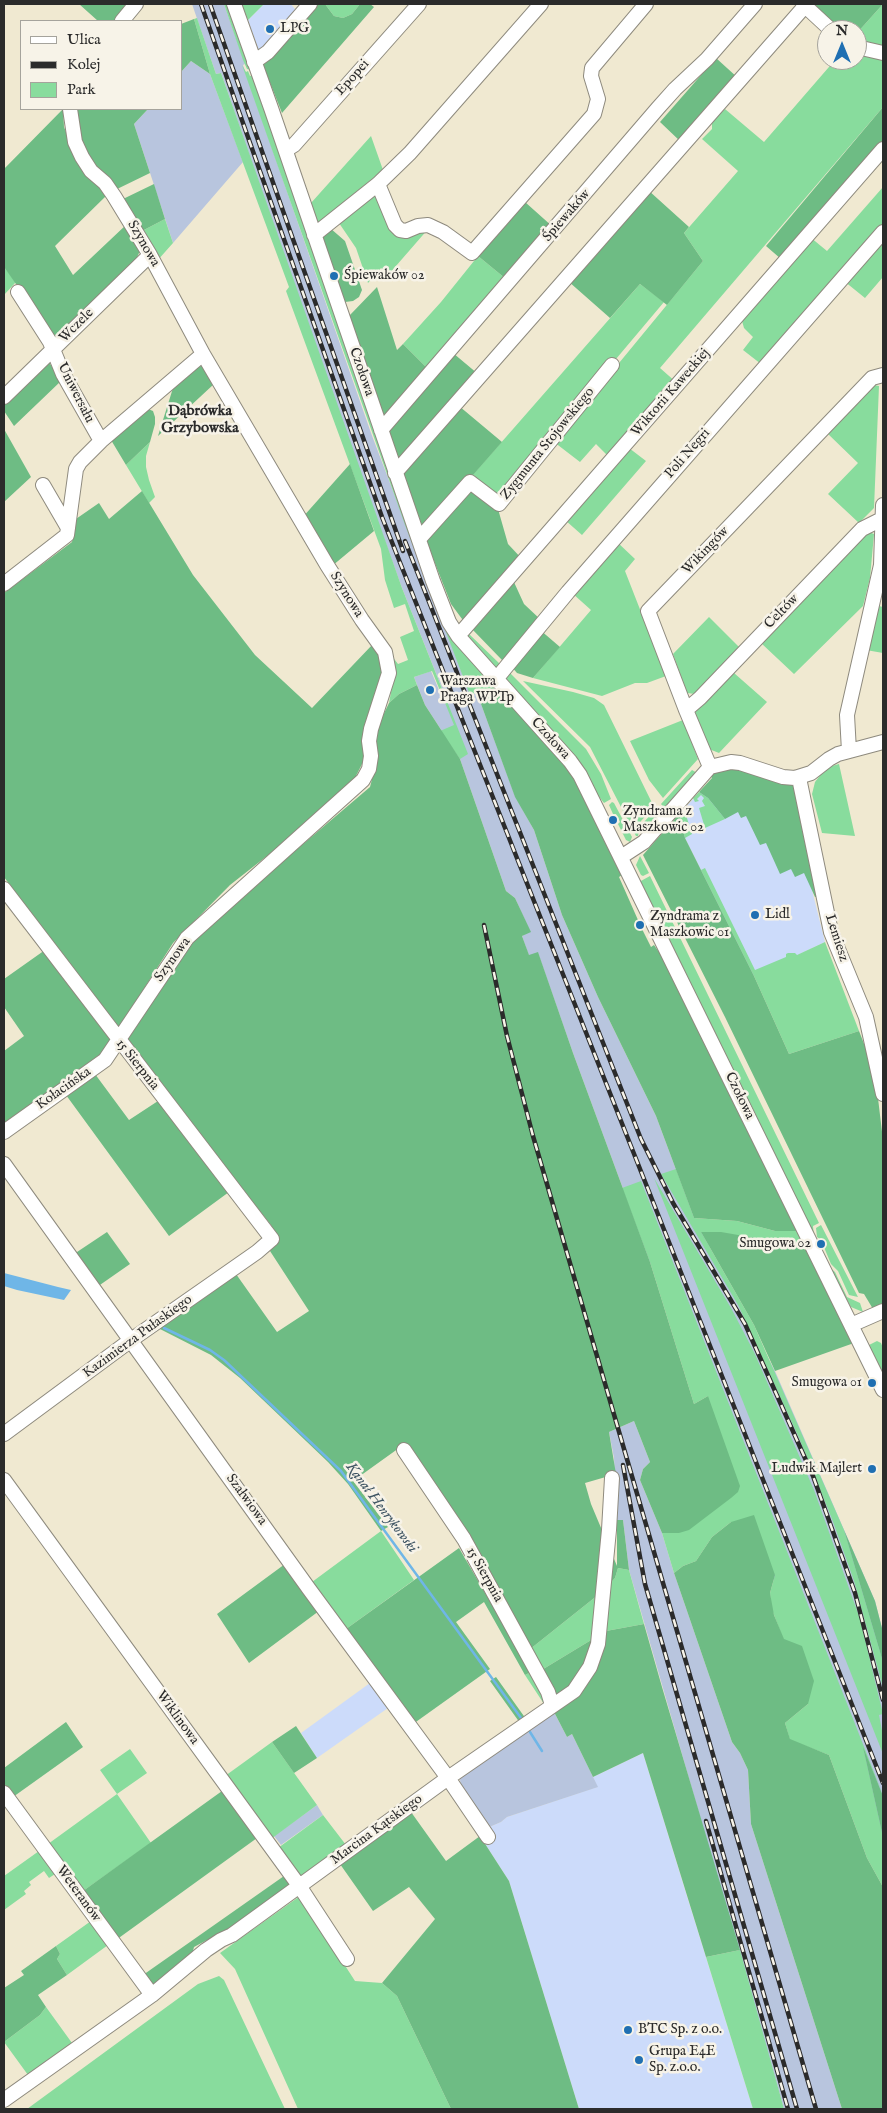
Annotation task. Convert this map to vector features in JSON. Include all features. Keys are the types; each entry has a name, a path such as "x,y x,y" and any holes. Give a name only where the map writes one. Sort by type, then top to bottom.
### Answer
{"street":[{"path":"123,20 136,4"},
{"name":"Czołowa","path":"234,4 444,611 458,636 574,767 621,857 883,1390"},
{"path":"254,62 268,52 310,4"},
{"name":"Epopei","path":"286,150 294,145 420,4"},
{"path":"314,235 378,184 410,153 541,4"},
{"path":"378,184 395,225 400,230 406,231 418,226 428,225 443,232 472,253 594,114 598,99 591,76 592,68 646,4"},
{"name":"Śpiewaków","path":"381,430 664,101 707,59 754,4"},
{"path":"395,473 804,5 820,20"},
{"path":"867,49 883,53"},
{"name":"Szynowa","path":"70,110 75,142 82,157 114,196 150,254 203,354 346,596 385,652 389,673 371,729 369,769 363,780 187,938 118,1040"},
{"name":"Wiktorii Kaweckiej","path":"458,636 883,149"},
{"name":"Poli Negri","path":"496,678 587,570 883,232"},
{"name":"Wczele","path":"4,397 150,254"},
{"name":"Uniwersału","path":"18,292 53,350 63,374 100,441"},
{"path":"4,584 67,535 76,469 80,462 100,441 203,354"},
{"name":"Zygmunta Stojowskiego","path":"419,539 470,482 500,504 612,365"},
{"name":"Wikingów","path":"710,767 648,611 872,378 883,375"},
{"path":"43,485 68,528"},
{"path":"849,750 847,715 881,565 883,505"},
{"name":"Celtów","path":"686,710 700,698 862,529 882,519"},
{"path":"621,857 644,842 710,767 731,762 740,763 783,777 799,778 810,773 829,759 849,750 883,742"},
{"name":"Lemiesz","path":"799,778 831,932 866,1017 883,1094"},
{"name":"15 Sierpnia","path":"4,889 272,1239"},
{"name":"Kołacińska","path":"4,1132 103,1061 118,1040"},
{"name":"Szałwiowa","path":"4,1164 309,1589 448,1778 488,1837"},
{"name":"Kazimierza Pułaskiego","path":"4,1434 131,1340 257,1252 272,1239"},
{"path":"851,1325 883,1311"},
{"name":"15 Sierpnia","path":"404,1450 464,1539 548,1692 552,1705"},
{"name":"Marcina Kątskiego","path":"4,2100 152,1995 206,1950 232,1935 448,1778 574,1691 590,1667 598,1644 612,1478"},
{"name":"Wiklinowa","path":"4,1480 300,1887 347,1959"},
{"name":"Weteranów","path":"4,1793 152,1995"}],"shaded area":[{"path":"192,4 224,4 245,64 243,65 371,433 470,694 477,693 515,796 534,830 562,915 598,997 656,1116 694,1218 775,1371 875,1601 883,1632 883,1887 708,1396 650,1262 538,953 529,956 522,936 530,931 515,898 506,891 460,759 425,705 414,677 431,671 444,702 447,701 402,588 342,422 221,73 216,74"},
{"path":"264,4 291,4 298,13 260,54 248,20"},
{"path":"191,61 210,74 243,162 173,243 134,124 147,110 182,110 182,71"},
{"path":"715,776 807,870 825,942 754,976 685,838 679,814"},
{"path":"634,1421 650,1462 643,1469 640,1480 662,1533 732,1742 748,1770 751,1824 842,2109 784,2109 629,1570 623,1520 617,1520 614,1458 609,1432"},
{"path":"370,1683 388,1708 317,1758 301,1733"},
{"path":"553,1710 567,1737 572,1734 598,1787 507,1817 487,1828 461,1794 460,1778"},
{"path":"643,1753 753,2109 579,2109 509,1881 480,1836 487,1828 507,1817 597,1787 593,1777"},
{"path":"317,1805 323,1815 281,1845 274,1836"}],"green space":[{"path":"79,4 128,5 119,20 97,20"},
{"path":"224,4 229,4 252,70 247,69 243,60"},
{"path":"241,4 264,4 248,20"},
{"path":"314,4 325,4 334,16 343,18 352,14 360,4 370,4 374,7 282,113 263,65 274,56"},
{"path":"325,4 360,4 352,14 343,18 334,16"},
{"path":"808,4 883,4 867,22 867,20 825,20"},
{"path":"883,4 883,50 867,45 867,22"},
{"path":"197,18 216,74 221,73 402,588 468,754 460,759 440,731 454,725 432,671 414,677 417,685 399,694 389,703 394,676 389,652 398,664 408,660 400,637 414,631 405,604 394,608 385,580 381,549 286,291 289,287 210,74 194,19"},
{"path":"194,19 210,74 191,61 182,71 182,24"},
{"path":"867,54 883,57 883,107 660,368 677,383 610,458 596,444 580,462 554,442 703,261 684,233 738,171 702,139 712,129 712,122 725,109 764,142 826,70 867,70"},
{"path":"716,58 738,78 681,142 660,122"},
{"path":"242,65 250,76 254,75 445,628 495,686 470,695 405,525"},
{"path":"883,107 883,145 781,259 766,246"},
{"path":"63,110 64,127 70,142 103,188 106,196 55,246 73,275 127,224 139,247 139,253 134,264 61,335 54,338 4,267 4,169"},
{"path":"75,110 147,110 134,124 150,173 113,191 99,174 81,142"},
{"path":"371,136 383,170 317,224 311,203"},
{"path":"154,184 165,219 142,231 123,199"},
{"path":"883,187 883,230 847,262 761,364 743,350 753,337 744,328 742,321 810,237 827,251"},
{"path":"648,190 689,227 684,233 703,261 667,305 640,284 610,318 568,281"},
{"path":"376,193 391,227 429,228 389,274 381,268 368,283 356,248 339,223"},
{"path":"525,202 553,227 506,279 478,256"},
{"path":"165,219 173,243 157,261 142,231"},
{"path":"330,228 345,241 362,290 359,297 353,301 345,302 320,234"},
{"path":"883,239 883,277 865,298 844,281"},
{"path":"478,256 506,279 430,371 403,344 441,302"},
{"path":"4,267 16,282 4,295"},
{"path":"640,284 664,302 525,467 499,496 471,477"},
{"path":"377,287 397,350 403,344 430,371 383,419 349,322 350,315"},
{"path":"453,353 478,374 400,462 386,429"},
{"path":"47,359 61,381 14,426 4,411 4,402"},
{"path":"202,366 214,384 158,436 173,388 192,367"},
{"path":"874,385 879,386 874,508 859,523 828,494 858,463 827,433"},
{"path":"459,406 502,442 424,531 402,470"},
{"path":"148,409 153,411 155,417 150,442 126,465 111,440"},
{"path":"4,429 31,477 4,502"},
{"path":"150,442 146,456 146,467 155,497 149,503 126,465"},
{"path":"629,448 646,461 582,535 565,520"},
{"path":"350,464 374,531 332,566 302,518"},
{"path":"468,488 498,509 508,544 523,560 465,623 451,604 425,538"},
{"path":"142,491 193,575 255,655 312,708 373,644 386,668 364,760 355,778 286,841 230,885 173,943 117,1031 4,877 4,593 72,542 74,532 73,521 99,503 109,519"},
{"path":"869,532 874,534 870,578 863,606 794,674 761,643"},
{"path":"616,541 635,559 625,571 666,676 647,683 635,683 602,696 533,678 591,610 572,593"},
{"path":"513,580 524,604 541,620 502,660 471,628"},
{"path":"875,605 883,607 883,653 866,650"},
{"path":"709,617 739,647 695,694 687,693 673,654"},
{"path":"539,629 560,647 533,678 517,673 510,665"},
{"path":"467,632 502,666 494,668 467,636"},
{"path":"507,670 586,749 601,774 611,799 604,803 506,680"},
{"path":"734,673 767,702 719,753 709,749 695,712"},
{"path":"523,681 594,698 604,705 654,807 641,821 638,836 636,836 590,747"},
{"path":"417,685 425,705 460,759 506,891 515,898 531,932 522,936 529,955 538,952 650,1262 694,1404 708,1396 740,1486 738,1492 689,1530 679,1533 662,1533 640,1480 643,1469 650,1462 634,1421 609,1432 616,1474 585,1483 591,1504 617,1566 617,1520 623,1520 629,1570 618,1568 615,1578 603,1591 529,1650 468,1541 406,1443 353,1481 388,1527 381,1531 348,1484 328,1462 240,1378 211,1355 158,1328 236,1274 277,1332 309,1311 270,1251 277,1241 271,1225 129,1049 126,1040 172,970 194,941 241,897 370,787 376,764 375,743 378,726 389,703 399,694"},
{"path":"495,686 576,777 622,875 619,877 638,920 635,921 639,930 642,929 651,947 654,945 668,965 790,1211 797,1231 775,1231 737,1221 694,1218 656,1116 598,997 562,915 534,830 515,797 477,693"},
{"path":"683,720 698,759 663,798 649,780 630,741"},
{"path":"839,764 855,836 822,833 812,794 815,782 822,773 832,766"},
{"path":"739,768 795,786 819,897 815,897 804,873 795,877 791,869 780,874 766,843 760,845 746,816 741,818 738,812 725,819 708,798 699,792 712,778 710,775 712,773 719,770"},
{"path":"692,770 699,774 665,809 661,804"},
{"path":"699,792 708,798 725,819 705,828 699,808 705,806 702,801 704,798 701,795 697,799 699,801 695,802 693,798"},
{"path":"612,802 632,837 630,842 626,840 618,824 620,822 616,814 613,814 609,805"},
{"path":"656,809 661,814 641,836 644,822"},
{"path":"681,812 686,815 692,834 685,838 679,814"},
{"path":"679,814 685,838 754,976 789,1054 859,1031 870,1059 877,1090 883,1140 883,1305 873,1309 864,1294 859,1293 725,1017 643,855"},
{"path":"640,856 649,873 643,876 636,865"},
{"path":"705,868 755,970 786,957 788,953 795,953 797,955 825,942 859,1031 789,1054 754,976 701,870"},
{"path":"650,876 819,1223 813,1226 814,1238 639,882"},
{"path":"45,950 110,1039 106,1050 4,1124 4,1051 24,1036 4,1007 4,979"},
{"path":"95,1074 129,1120 158,1101 229,1192 169,1236 66,1095"},
{"path":"676,1169 694,1218 737,1221 775,1231 797,1230 790,1211 806,1244 784,1243 701,1232 754,1325 844,1530 883,1662 883,1688 854,1581 832,1519 799,1438 738,1305 661,1174"},
{"path":"654,1178 731,1308 754,1352 814,1490 860,1619 883,1714 879,1715 883,1736 883,1754"},
{"path":"641,1181 883,1795 864,1751 883,1837 883,1887 867,1858 829,1755 790,1740 785,1723 808,1704 771,1607 770,1593 775,1575 731,1522 712,1537 696,1561 683,1566 674,1573 662,1533 679,1533 708,1396 694,1404 650,1262 622,1188"},
{"path":"821,1225 858,1297 849,1295 838,1271 831,1264 821,1240 817,1237 816,1228"},
{"path":"107,1232 130,1264 97,1287 74,1254"},
{"path":"701,1232 721,1232 784,1243 806,1244 854,1343 775,1371 754,1325"},
{"path":"827,1265 835,1272 847,1297 860,1303 863,1312 851,1307"},
{"path":"877,1341 881,1343 883,1348 883,1377 869,1345"},
{"path":"754,1515 775,1575 770,1593 774,1615 784,1639 802,1646 814,1681 808,1704 785,1723 790,1739 829,1755 867,1858 883,1887 883,2109 842,2109 751,1824 748,1770 732,1742 674,1573 683,1566 696,1561 712,1537 731,1522"},
{"path":"844,1530 875,1601 883,1632 883,1662"},
{"path":"381,1531 414,1580 346,1629 312,1582"},
{"path":"459,1548 531,1672 525,1675 484,1602 456,1622 490,1669 413,1724 346,1629"},
{"path":"285,1564 319,1611 249,1663 217,1614"},
{"path":"618,1568 629,1570 644,1624 606,1631 540,1671 529,1650 603,1591 615,1578"},
{"path":"644,1624 740,1950 706,1957 643,1753 593,1777 572,1734 567,1737 553,1710 540,1671 606,1631"},
{"path":"531,1672 548,1701 544,1704 525,1675"},
{"path":"496,1677 526,1719 520,1723 490,1681"},
{"path":"66,1722 83,1747 13,1797 4,1783 4,1768"},
{"path":"296,1726 317,1758 294,1773 272,1742"},
{"path":"272,1742 317,1805 271,1839 225,1776"},
{"path":"863,1747 883,1796 883,1837"},
{"path":"130,1749 147,1773 117,1794 100,1770"},
{"path":"222,1791 257,1838 116,1940 83,1891"},
{"path":"117,1794 151,1843 83,1891 48,1844"},
{"path":"411,1812 446,1861 480,1836 509,1881 579,2109 451,2109 397,1996 382,1983 435,1919 409,1887 373,1911 340,1864"},
{"path":"323,1815 346,1845 300,1879 278,1848"},
{"path":"39,1851 55,1874 49,1878 44,1871 29,1882 31,1885 24,1891 26,1894 4,1910 4,1876"},
{"path":"284,1876 290,1885 216,1939 207,1940 194,1947 192,1955 151,1987 143,1975"},
{"path":"300,1896 355,1981 382,1983 397,1996 451,2109 298,2109 235,1969 220,1953"},
{"path":"91,1921 108,1945 67,1975 57,1959 60,1954 56,1946"},
{"path":"56,1946 60,1954 57,1959 67,1975 38,1995 46,2007 40,2015 4,2042 4,1988 24,1975 21,1971"},
{"path":"740,1950 784,2109 753,2109 706,1957"},
{"path":"219,1976 224,1980 285,2109 27,2109 198,1984"},
{"path":"46,2007 72,2043 28,2075 4,2042 40,2015"}],"water":[{"path":"4,1273 71,1290 64,1300 17,1290 4,1286"}],"waterway":[{"name":"Kanał Henrykowski","path":"164,1328 210,1350 224,1360 341,1471 521,1718"},
{"name":"Kanał Henrykowski","path":"530,1732 542,1751"}],"railway":[{"path":"201,4 382,517 883,1783"},
{"path":"210,4 403,551"},
{"path":"405,541 641,1139 673,1203 745,1324 813,1476 855,1593 883,1700"},
{"path":"484,925 507,1036 533,1136 816,2109"},
{"path":"623,1465 645,1584 797,2109"},
{"path":"706,1821 788,2109"}],"place":[{"name":"LPG","path":"270,29"},
{"name":"Śpiewaków 02","path":"334,276"},
{"name":"Warszawa Praga WPTp","path":"430,690"},
{"name":"Zyndrama z Maszkowic 02","path":"613,820"},
{"name":"Lidl","path":"755,915"},
{"name":"Zyndrama z Maszkowic 01","path":"640,925"},
{"name":"Smugowa 02","path":"821,1244"},
{"name":"Smugowa 01","path":"872,1383"},
{"name":"Ludwik Majlert","path":"872,1469"},
{"name":"BTC Sp. z o.o.","path":"628,2030"},
{"name":"Grupa E4E Sp. z.o.o.","path":"639,2060"}],"district":[{"name":"Dąbrówka Grzybowska","path":"200,420"}]}
